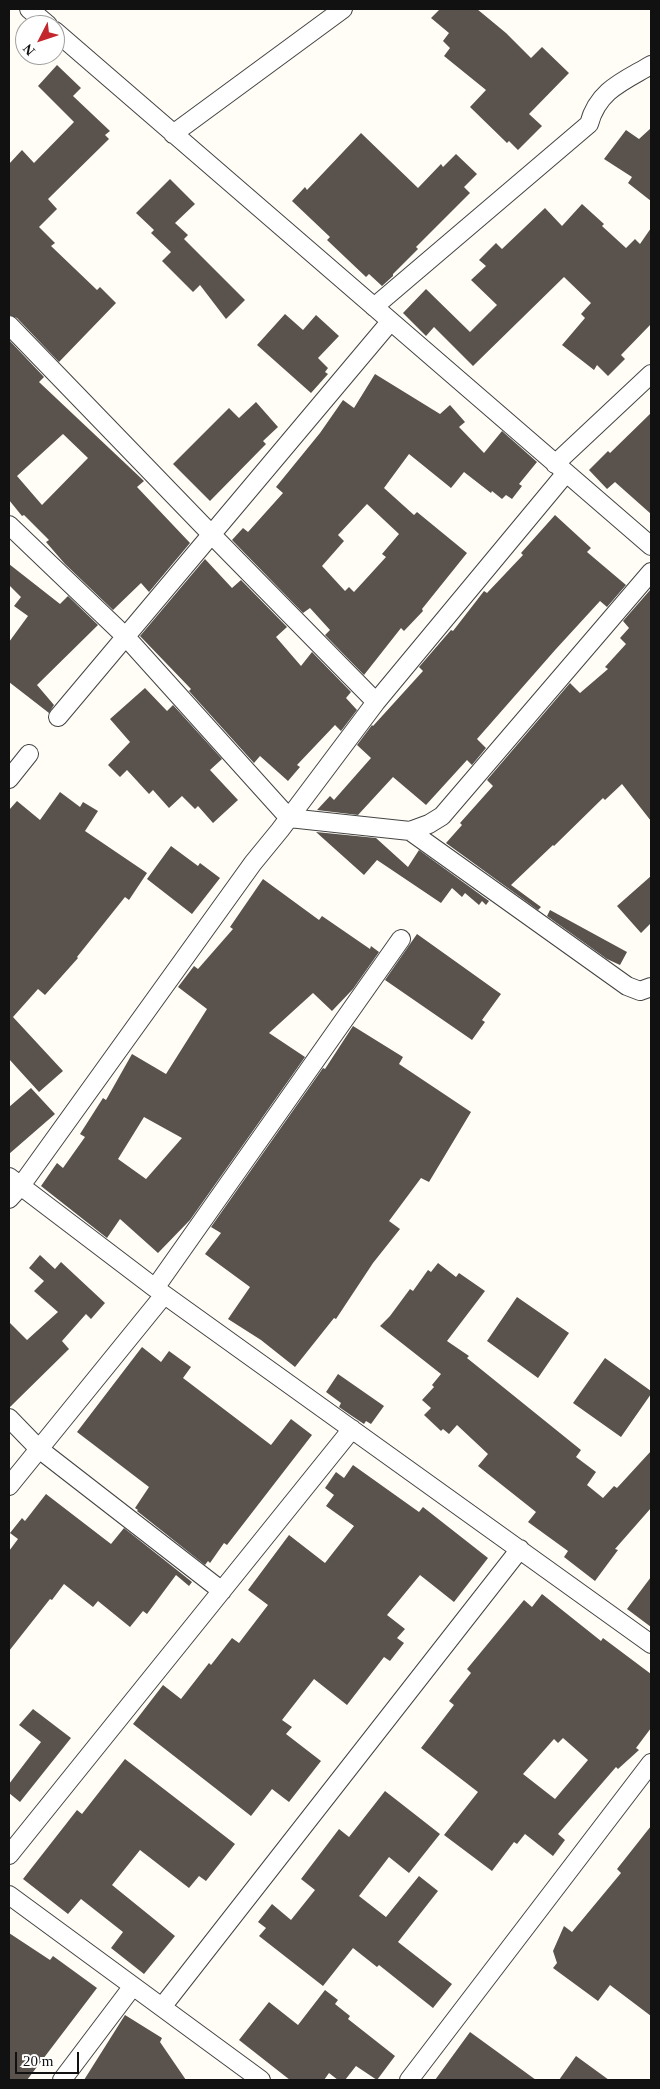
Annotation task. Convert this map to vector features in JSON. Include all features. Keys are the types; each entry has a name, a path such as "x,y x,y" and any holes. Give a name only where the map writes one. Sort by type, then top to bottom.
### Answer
{"street":[{"path":"173,134 343,9"},
{"path":"65,41 651,546"},
{"path":"374,307 589,124 593,109 607,91 651,65"},
{"path":"58,717 390,322"},
{"path":"9,325 376,702"},
{"path":"651,374 561,468 376,702 253,863 12,1188 651,1644"},
{"path":"9,525 126,637 284,824 410,831 429,824 442,816 651,572"},
{"path":"9,779 29,754"},
{"path":"410,831 627,986 640,991 651,987"},
{"path":"9,1486 159,1292 401,939"},
{"path":"9,1418 39,1449 222,1591"},
{"path":"9,1855 352,1429"},
{"path":"162,2007 520,1549"},
{"path":"409,2080 651,1763"},
{"path":"9,1895 262,2080"},
{"path":"62,2080 133,1986"}],"building":[{"path":"440,9 477,9 506,33 531,58 542,47 569,73 529,114 542,126 518,150 509,141 507,143 470,107 486,90 444,56 450,48 443,41 449,33 431,18"},
{"path":"57,65 81,88 73,96 110,131 105,135 109,139 48,199 57,209 39,227 55,243 51,246 97,290 100,287 116,303 59,362 17,318 9,315 9,164 22,150 34,163 74,122 38,86"},
{"path":"651,128 651,201 628,183 632,177 604,159 626,130 639,139"},
{"path":"361,133 418,188 441,164 443,167 456,154 477,174 464,187 470,193 416,247 418,249 382,286 369,274 366,277 327,240 330,237 292,201 305,187 307,190"},
{"path":"170,179 195,204 175,223 188,235 184,239 245,300 226,319 200,285 193,292 162,261 171,252 151,233 154,230 136,213"},
{"path":"582,204 626,248 635,239 640,244 651,228 651,324 621,355 625,359 608,376 597,365 594,370 562,345 585,318 581,314 591,303 564,277 473,366 434,327 426,336 403,313 426,289 470,332 497,305 471,280 486,266 479,260 496,243 502,249 545,208 562,226"},
{"path":"285,314 303,330 316,315 339,336 318,358 328,368 325,372 328,374 311,393 257,345"},
{"path":"9,340 44,377 39,382 144,481 137,487 190,543 149,592 141,583 113,610 65,564 46,542 49,540 24,515 22,516 9,500","holes":["63,434 88,458 42,505 17,476"]},
{"path":"375,374 440,414 450,405 465,422 459,427 484,453 502,431 537,462 519,484 522,486 512,499 506,495 502,499 464,472 451,488 409,454 384,488 414,515 417,512 467,553 422,609 423,611 404,631 401,628 364,675 325,635 330,630 310,608 303,613 232,540 243,528 248,532 283,493 276,487 320,433 343,400 354,408","holes":["367,504 399,534 382,554 386,557 354,592 349,587 345,591 322,566 344,541 338,535"]},
{"path":"256,402 278,427 263,441 266,444 210,501 173,464 229,408 239,418"},
{"path":"651,413 651,514 615,482 607,489 589,470 608,451 610,453"},
{"path":"555,515 591,548 587,552 626,585 607,607 600,601 556,649 477,739 486,748 472,765 467,760 426,805 393,777 358,815 317,810 330,796 334,800 371,758 357,745 372,725 423,671 419,667 451,630 453,631 484,591 487,593 523,555 521,553"},
{"path":"205,559 232,588 241,580 287,627 276,637 301,666 312,652 351,692 346,698 357,710 341,731 335,725 297,765 300,767 288,781 260,756 254,763 189,691 191,689 140,636"},
{"path":"9,564 60,604 68,596 98,625 37,685 54,705 49,713 9,682 9,642 28,616 14,606 21,597 9,585"},
{"path":"651,589 651,821 622,784 605,800 603,798 511,885 541,907 538,910 446,843 462,825 460,823 493,786 487,780 570,683 580,693 608,669 605,667 626,644 620,638 629,628 623,621"},
{"path":"145,688 167,711 173,705 222,759 210,770 238,800 213,823 198,806 195,809 182,796 169,808 153,790 149,794 127,770 120,777 108,765 130,742 110,719"},
{"path":"60,792 80,807 83,802 98,811 85,831 147,873 129,900 125,897 78,958 45,995 38,989 13,1017 63,1071 39,1092 9,1059 9,810 17,801 40,820"},
{"path":"316,832 376,838 408,867 419,850 489,901 486,905 482,901 479,905 465,893 462,897 452,888 441,903 377,860 364,875"},
{"path":"171,846 198,866 200,863 220,878 192,914 147,879"},
{"path":"651,876 651,923 641,933 617,906"},
{"path":"263,879 319,920 322,916 370,949 371,946 379,952 353,989 332,1011 313,993 269,1033 305,1057 190,1220 158,1253 120,1219 107,1238 41,1186 57,1163 63,1168 85,1137 80,1134 103,1098 106,1100 132,1054 166,1074 207,1009 178,987 194,966 198,969 233,929 230,927","holes":["144,1117 182,1138 146,1179 118,1159"]},
{"path":"550,910 627,952 620,965 607,959 547,916"},
{"path":"417,934 501,994 482,1020 485,1022 472,1040 385,980"},
{"path":"353,1026 403,1057 399,1064 471,1112 429,1182 421,1178 389,1221 400,1229 373,1263 336,1319 334,1318 295,1367 261,1340 228,1319 250,1287 205,1254 221,1233 211,1227 323,1068 325,1069"},
{"path":"31,1088 55,1114 9,1154 9,1107"},
{"path":"40,1255 55,1269 61,1262 105,1303 91,1319 86,1314 62,1341 69,1349 9,1408 9,1322 27,1340 58,1312 34,1291 44,1281 29,1268"},
{"path":"438,1263 456,1277 459,1273 485,1291 447,1341 469,1356 467,1358 581,1450 576,1457 596,1472 587,1485 603,1498 614,1486 617,1488 651,1451 651,1508 615,1549 618,1550 595,1581 564,1557 568,1551 528,1522 536,1512 478,1466 488,1454 457,1425 449,1434 443,1429 441,1431 424,1415 431,1408 422,1400 434,1387 432,1385 441,1374 380,1326 410,1289 413,1291 428,1270 431,1272"},
{"path":"517,1297 569,1333 538,1378 487,1341"},
{"path":"142,1347 161,1362 169,1351 191,1367 183,1378 271,1445 291,1419 312,1435 227,1545 224,1543 210,1563 208,1561 205,1565 137,1511 135,1508 149,1487 77,1432"},
{"path":"605,1358 651,1391 651,1394 621,1437 573,1403"},
{"path":"338,1374 384,1406 371,1424 366,1421 364,1424 339,1407 341,1403 326,1392"},
{"path":"353,1465 419,1512 423,1507 488,1558 454,1602 420,1575 387,1615 405,1629 397,1638 404,1643 390,1661 384,1657 347,1705 314,1679 282,1720 292,1727 286,1734 321,1761 289,1802 272,1789 251,1816 133,1724 163,1685 181,1699 209,1663 211,1665 232,1638 239,1643 268,1605 248,1590 289,1535 325,1563 354,1526 326,1506 334,1495 325,1488 336,1472 344,1478"},
{"path":"46,1494 111,1544 124,1528 192,1582 189,1586 176,1575 147,1614 143,1611 130,1627 98,1601 93,1607 64,1584 9,1651 9,1551 18,1539 10,1533 22,1518 25,1521"},
{"path":"651,1577 651,1627 627,1609"},
{"path":"542,1594 601,1641 603,1638 651,1674 651,1728 636,1748 639,1750 618,1769 616,1767 558,1834 565,1840 553,1856 525,1834 517,1844 514,1842 492,1871 444,1835 478,1792 421,1748 454,1705 449,1701 471,1673 467,1669 524,1600 532,1607","holes":["563,1738 588,1760 555,1799 523,1774 554,1739 558,1743"]},
{"path":"33,1709 71,1738 20,1802 9,1793 9,1784 41,1742 19,1725"},
{"path":"125,1759 235,1844 206,1881 199,1876 189,1888 140,1850 112,1885 175,1936 144,1974 111,1948 123,1932 81,1899 68,1914 23,1879 77,1810 82,1814"},
{"path":"385,1791 440,1834 409,1873 389,1857 359,1896 386,1917 419,1876 438,1891 398,1942 452,1984 433,2008 379,1965 377,1967 353,1948 323,1986 259,1936 266,1928 258,1922 272,1904 291,1920 315,1890 301,1879 339,1829 349,1837"},
{"path":"651,1826 651,2016 610,1985 598,2001 553,1968 557,1963 553,1951 564,1926 572,1932 621,1873 617,1869"},
{"path":"9,1933 50,1960 53,1956 97,1988 27,2080 9,2080"},
{"path":"325,1990 338,2000 335,2004 350,2016 348,2019 395,2056 377,2080 356,2066 345,2080 338,2080 329,2073 324,2080 290,2080 239,2040 269,2002 298,2025"},
{"path":"125,2015 162,2038 160,2042 186,2080 84,2080"},
{"path":"470,2032 536,2080 435,2080"},
{"path":"576,2056 609,2080 559,2080"}]}
